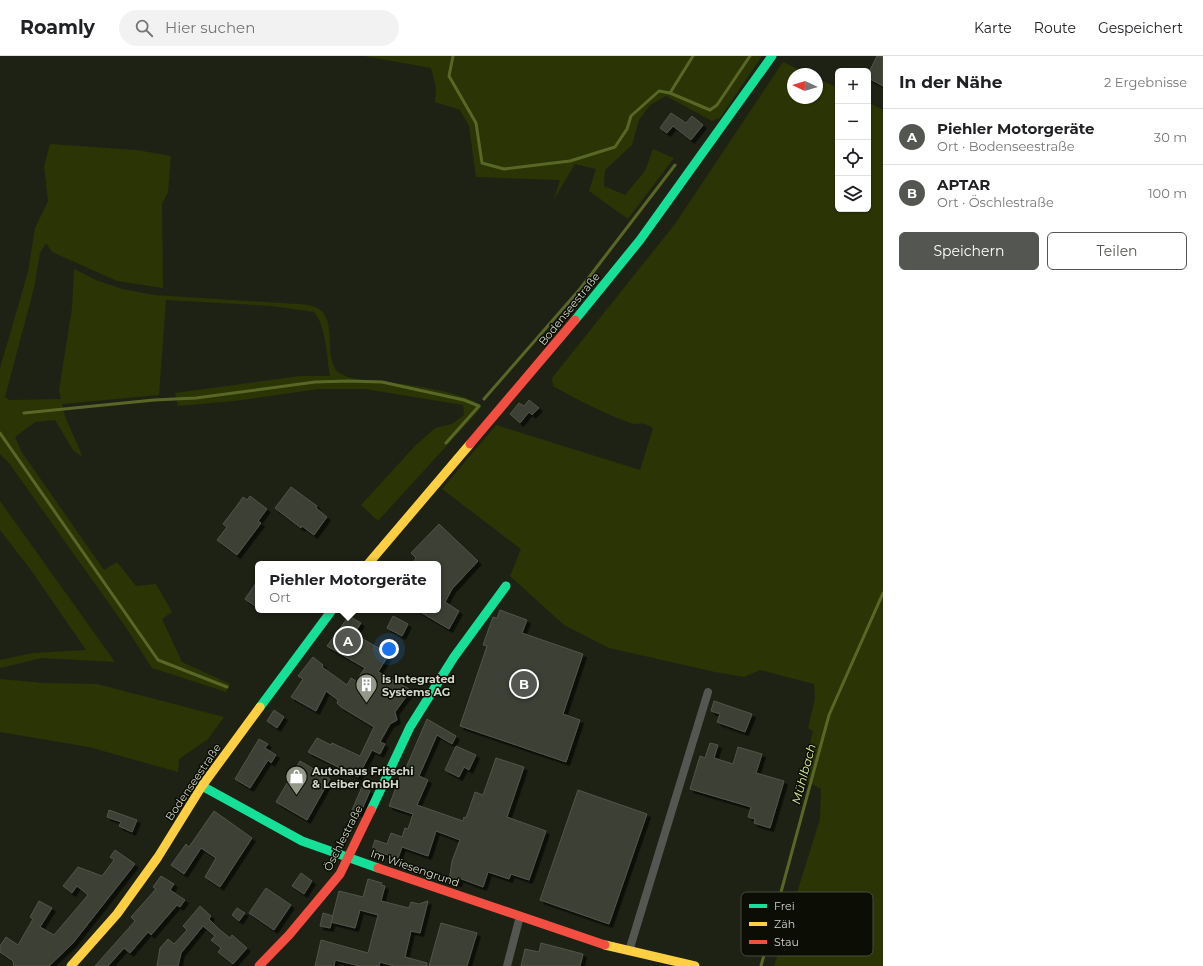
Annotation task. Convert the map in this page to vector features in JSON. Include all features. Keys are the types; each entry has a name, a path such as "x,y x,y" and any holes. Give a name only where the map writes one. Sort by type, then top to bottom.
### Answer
{"street":[{"name":"Bodenseestraße","path":"371,561 549,352 640,240 772,56"},
{"name":"Öschlestraße","path":"259,966 289,935 340,874 410,727 454,658 506,586"},
{"name":"Bodenseestraße","path":"71,966 117,914 158,857 202,786 330,613"},
{"path":"628,951 708,692"},
{"name":"Im Wiesengrund","path":"202,786 302,841 348,858 602,944 695,966"},
{"path":"507,966 520,916"}],"green space":[{"path":"364,56 762,56 720,118 712,121 666,96 650,105 639,120 632,145 605,170 604,186 625,195 645,171 653,149 674,158 628,219 589,191 596,169 575,164 554,199 560,180 476,177 469,126 460,110 435,102 436,88 431,68"},
{"path":"783,62 796,68 787,68 787,104 823,104 823,81 835,87 835,212 871,212 871,104 883,110 883,966 774,966 777,956 873,956 873,892 797,892 820,819 821,789 801,778 813,731 808,728 815,698 814,684 760,670 744,677 715,672 609,648 564,625 510,576 521,549 442,489 496,425 640,470 653,428 645,424 630,423 591,406 553,386 552,378 675,224"},
{"path":"50,144 137,150 171,156 168,192 162,204 163,288 117,281 52,252 46,243 40,253 34,288 5,397 9,400 61,399 59,390 72,308 74,269 96,280 122,289 154,295 302,304 313,306 323,312 327,320 332,360 335,368 341,374 355,379 405,384 446,392 458,395 481,405 481,408 378,521 361,505 415,446 435,428 452,424 464,415 463,405 365,389 319,389 234,401 178,406 175,393 300,376 330,376 324,333 314,312 272,306 166,300 159,395 62,404 66,418 82,457 73,450 55,420 35,422 15,437 21,451 104,570 117,562 136,586 156,584 172,612 162,619 182,662 230,684 226,692 152,668 125,626 9,463 0,454 0,368 28,272 35,228 48,201 44,166"},
{"path":"0,501 115,662 42,658 0,668 0,660 33,653 86,650 31,570 0,530"},
{"path":"0,679 44,683 97,684 224,717 208,739 179,759 178,772 89,747 0,732"}],"building":[{"path":"877,56 883,56 883,86 871,80 871,68"},
{"path":"671,113 686,123 692,116 703,125 691,140 673,126 667,133 660,128"},
{"path":"529,400 539,408 532,415 529,412 520,423 510,414 519,403 524,406"},
{"path":"291,487 317,506 316,508 327,517 314,535 302,526 301,528 275,508"},
{"path":"250,496 267,509 258,521 261,523 237,555 217,540 227,527 223,524 243,497 247,500"},
{"path":"439,524 478,561 452,589 445,602 459,611 449,629 422,613 441,613 441,561 414,561 416,558 411,553"},
{"path":"255,584 255,606 245,599"},
{"path":"500,610 527,620 522,633 583,654 563,714 580,720 566,762 460,726 487,646 483,645 493,617 497,618"},
{"path":"349,616 361,623 354,634 389,654 378,672 411,690 395,712 397,720 390,724 380,742 385,744 380,754 372,750 358,777 308,752 317,738 360,756 374,727 341,707 337,703 338,700 326,691 316,711 291,697 303,679 298,676 313,657 323,665 322,667 347,685 351,678 356,681 365,668 327,646"},
{"path":"393,616 408,624 402,636 387,628"},
{"path":"714,701 752,714 745,732 717,722 720,714 711,711"},
{"path":"274,710 284,717 277,728 267,721"},
{"path":"427,719 456,736 452,744 437,735 419,776 428,780 417,805 463,821 464,817 466,818 475,792 483,795 496,758 524,767 507,817 546,831 529,880 511,874 509,879 488,872 483,887 459,878 459,883 449,882 452,861 460,840 436,831 428,856 402,847 398,858 372,850 375,840 387,844 391,833 402,837 405,828 408,829 413,814 389,806 403,769 405,770"},
{"path":"259,739 268,744 265,748 276,755 271,763 268,760 250,788 235,779"},
{"path":"710,743 718,745 714,758 733,764 738,747 762,754 756,773 784,781 770,828 754,823 755,819 748,817 751,807 690,789 700,756 705,758"},
{"path":"456,746 476,755 469,770 464,767 459,777 445,770"},
{"path":"300,761 330,779 307,820 276,802"},
{"path":"362,787 370,791 360,814 352,810"},
{"path":"578,790 647,814 609,924 540,900"},
{"path":"109,810 137,820 132,832 119,826 121,822 107,817"},
{"path":"214,811 252,838 220,887 205,877 216,858 201,848 184,874 171,865 186,844 189,847"},
{"path":"115,850 135,864 73,943 49,966 14,966 13,961 0,952 0,946 6,937 18,945 33,919 30,917 39,901 52,908 40,927 54,935 88,895 77,886 72,893 63,886 78,867 102,876 114,860 110,857"},
{"path":"301,873 312,881 304,894 292,886"},
{"path":"161,876 174,884 170,890 185,900 180,907 177,905 151,935 148,932 130,953 124,948 108,966 95,966 135,921 131,917 156,889 153,887"},
{"path":"368,879 382,883 381,885 385,886 381,901 409,908 411,902 419,904 428,901 420,933 411,931 405,957 427,963 427,966 394,966 380,962 379,966 360,966 335,960 334,966 315,966 321,940 368,953 378,915 360,910 355,928 331,922 339,891 363,897"},
{"path":"266,888 291,905 274,930 249,913"},
{"path":"200,906 211,916 209,919 220,930 230,938 232,935 247,948 233,964 218,952 221,948 211,940 215,936 203,926 181,953 178,966 157,966 160,948 168,939 174,944 187,930 183,926"},
{"path":"237,908 245,913 239,921 232,915"},
{"path":"323,913 333,916 330,928 320,926"},
{"path":"441,923 477,933 467,966 429,966"},
{"path":"541,943 583,954 580,966 521,966 525,949 539,952"}],"waterway":[{"path":"453,56 449,76 476,123 482,163 504,169 570,161 615,147 627,129 631,116 659,91 670,93 710,110 717,105 750,56"},
{"path":"670,93 693,56"},
{"path":"484,399 580,289 675,165"},
{"path":"24,413 154,400 196,398 315,382 382,382 464,400 479,406 446,443"},
{"path":"0,433 158,660 227,687"},
{"name":"Mühlbach","path":"781,892 829,715 883,593"},
{"name":"Mühlbach","path":"761,966 764,956"}],"traffic: fast":[{"path":"575,320 640,240 772,56"},
{"path":"371,810 410,727 454,657 506,586"},
{"path":"260,707 330,613"},
{"path":"202,786 302,841 378,868"}],"traffic: slow":[{"path":"371,561 470,444"},
{"path":"71,966 117,914 158,857 202,786 260,707"},
{"path":"605,945 695,966"}],"traffic: jam":[{"path":"470,444 575,320"},
{"path":"259,966 289,935 340,874 371,810"},
{"path":"378,868 605,945"}],"place":[{"name":"Piehler Motorgeräte","path":"348,641"},
{"name":"APTAR","path":"524,684"},
{"name":"is Integrated Systems AG","path":"367,704"},
{"name":"Autohaus Fritschi & Leiber GmbH","path":"296,796"}]}
